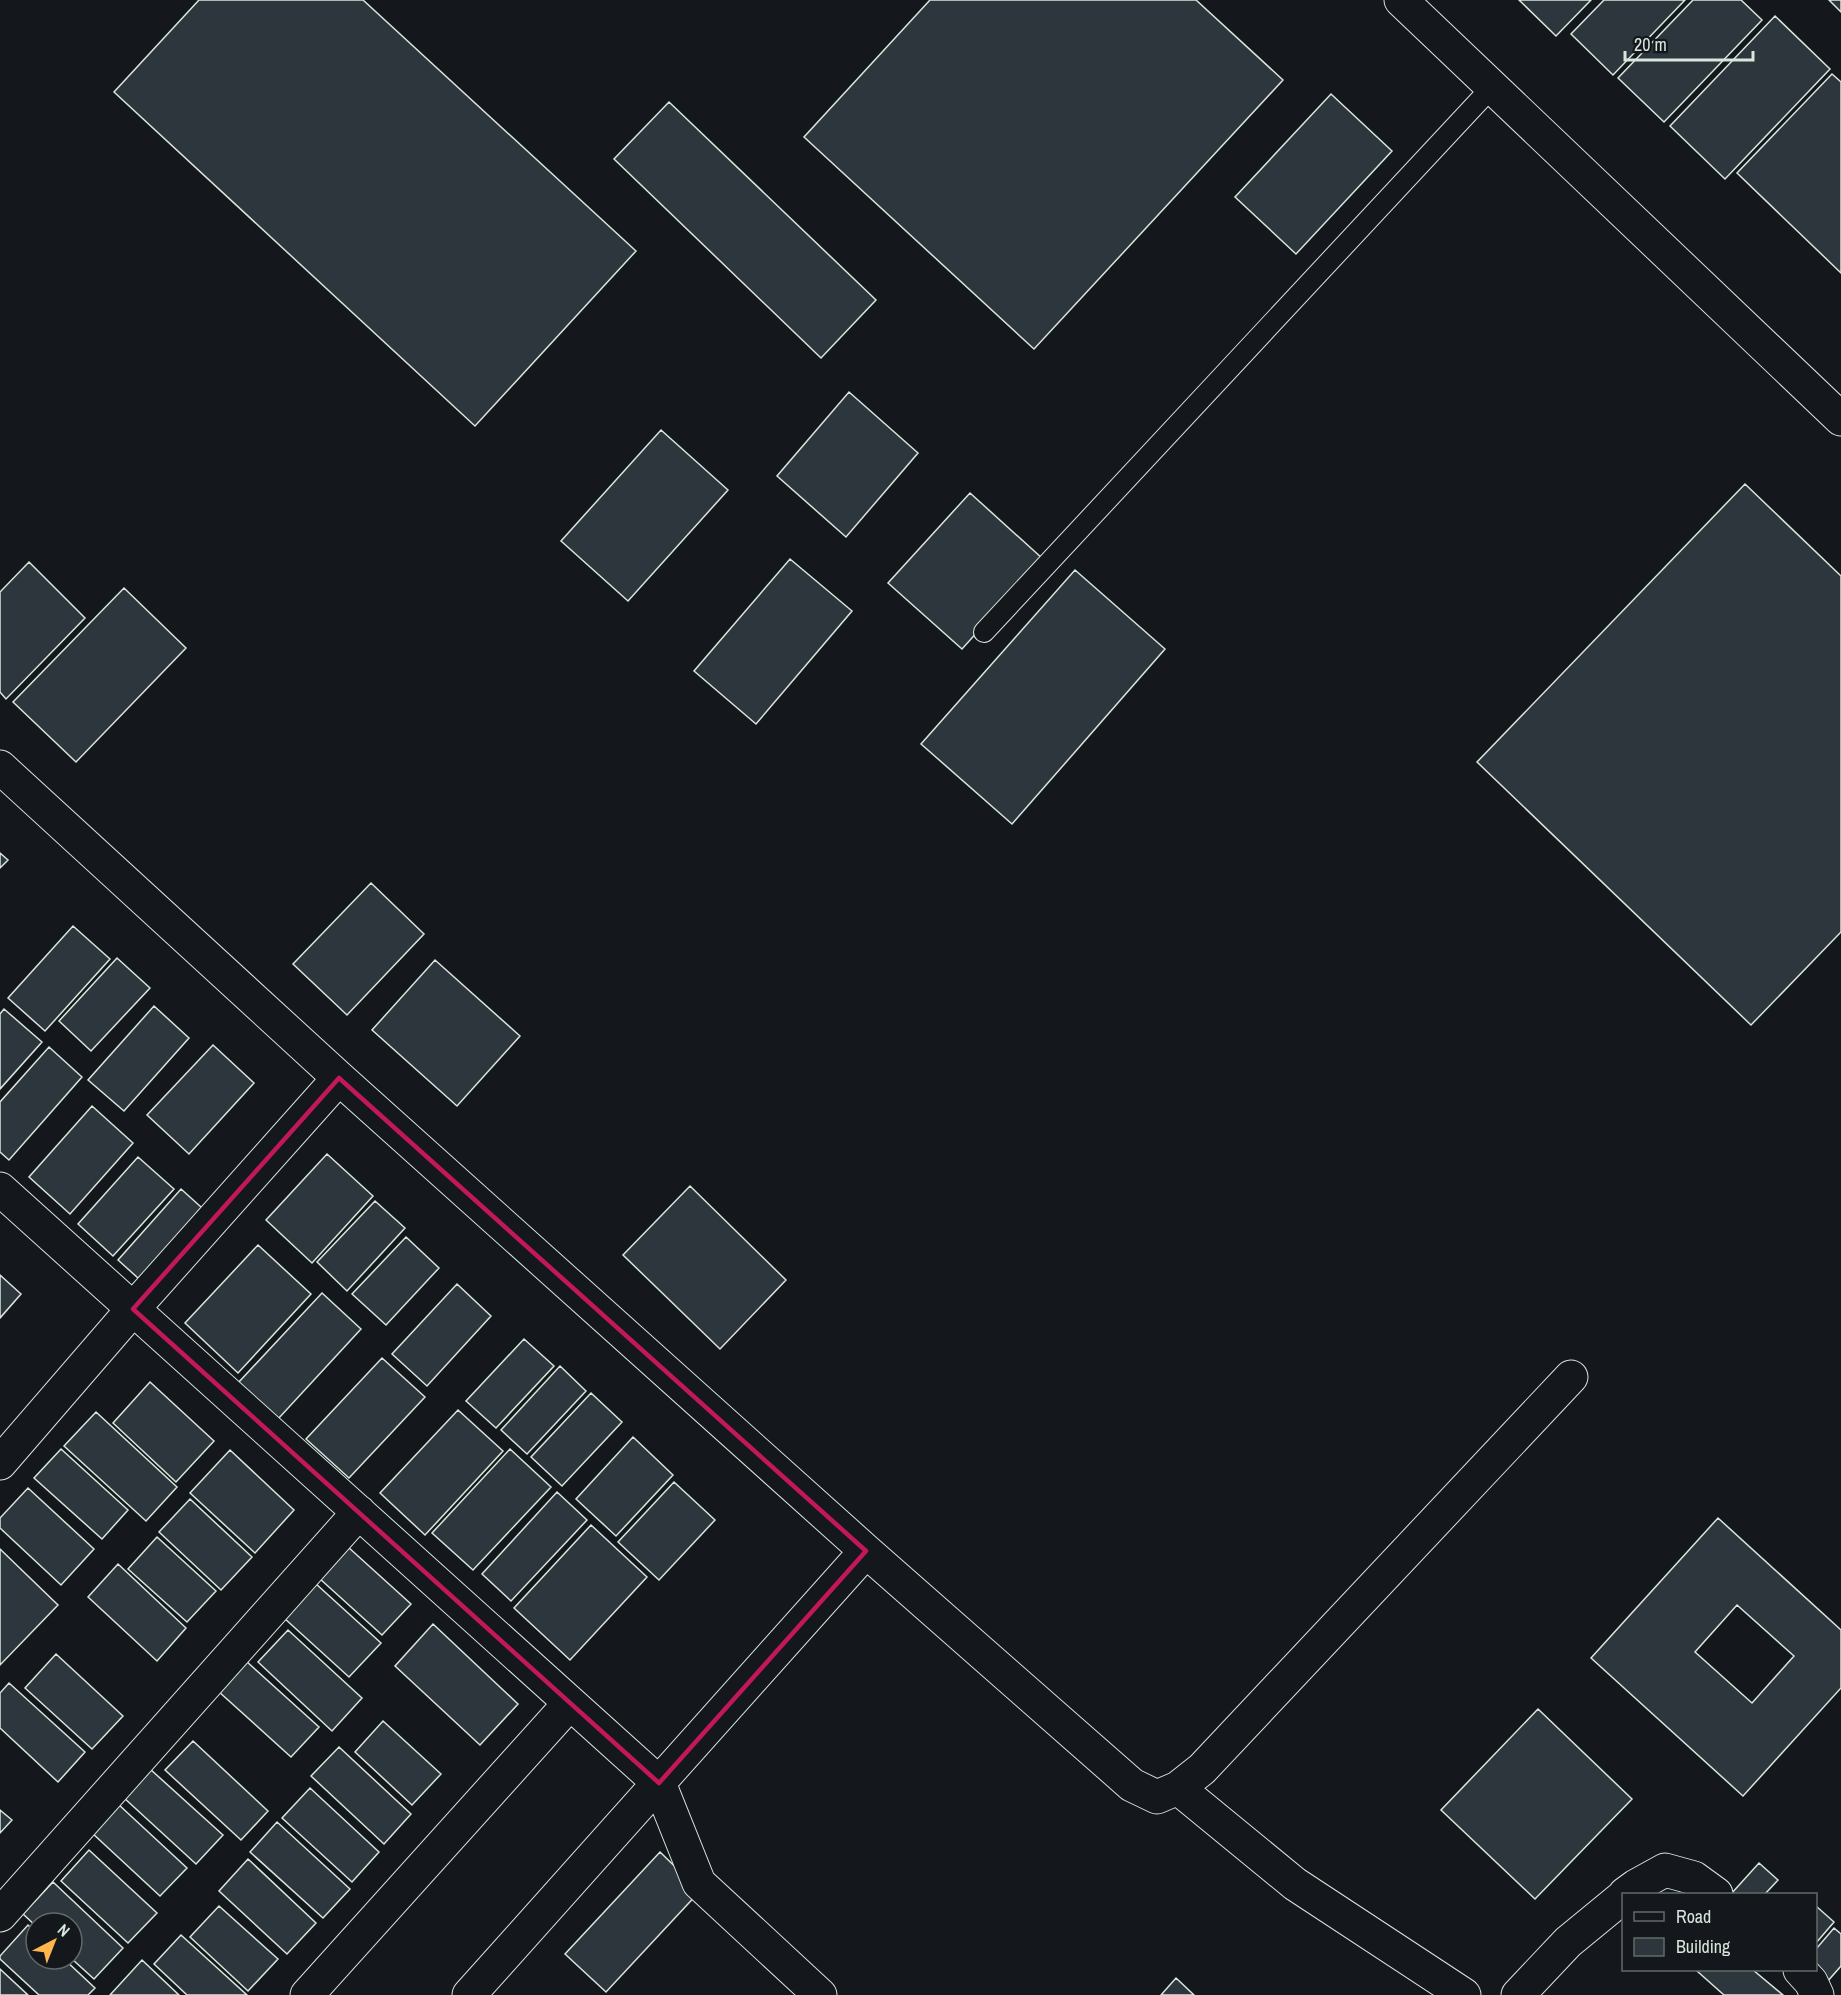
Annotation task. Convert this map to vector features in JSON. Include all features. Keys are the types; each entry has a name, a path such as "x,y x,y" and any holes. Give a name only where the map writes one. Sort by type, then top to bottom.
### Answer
{"street":[{"path":"1401,0 1841,420"},
{"path":"0,767 339,1078 866,1551 1132,1785 1157,1797 1178,1788 1202,1768 1571,1377"},
{"path":"0,1462 339,1078"},
{"path":"0,1189 659,1783 699,1883 820,1995"},
{"path":"0,1915 359,1512"},
{"path":"469,1995 866,1551"},
{"path":"307,1995 570,1703"},
{"path":"1178,1788 1295,1884 1464,1995"},
{"path":"1627,1893 1665,1870 1695,1878 1715,1893"},
{"path":"1518,1995 1568,1942 1622,1897"},
{"path":"1801,1971 1811,1982 1816,1995"}],"lane":[{"path":"984,632 1492,87"}],"highlighted area":[{"path":"339,1078 866,1551 659,1783 133,1309"}],"building":[{"path":"199,0 363,0 636,251 475,426 114,92"},
{"path":"930,0 1196,0 1283,80 1034,349 804,137"},
{"path":"1519,0 1591,0 1556,36"},
{"path":"1604,0 1685,0 1613,75 1571,34"},
{"path":"1693,0 1741,0 1762,20 1664,122 1618,78"},
{"path":"1829,0 1841,0 1841,12"},
{"path":"1775,16 1830,69 1725,179 1670,126"},
{"path":"1832,74 1841,82 1841,273 1737,173"},
{"path":"1331,94 1392,151 1296,254 1235,197"},
{"path":"669,102 876,300 821,358 614,159"},
{"path":"849,392 918,453 846,537 777,476"},
{"path":"661,430 728,490 628,601 561,541"},
{"path":"1745,484 1841,576 1841,932 1751,1025 1477,762"},
{"path":"970,493 1043,559 962,649 888,583"},
{"path":"790,559 852,611 756,724 694,671"},
{"path":"29,562 85,618 6,699 0,692 0,592"},
{"path":"1075,570 1165,649 1012,824 921,744"},
{"path":"124,588 186,648 76,762 13,702"},
{"path":"0,853 8,860 0,868"},
{"path":"371,883 424,934 347,1015 293,964"},
{"path":"73,926 110,959 45,1031 8,998"},
{"path":"117,958 150,988 91,1051 59,1021"},
{"path":"435,960 520,1036 457,1106 372,1030"},
{"path":"154,1006 189,1038 124,1111 88,1080"},
{"path":"4,1009 42,1042 0,1089 0,1014"},
{"path":"213,1045 254,1083 189,1154 147,1115"},
{"path":"49,1047 82,1077 9,1160 0,1152 0,1102"},
{"path":"92,1106 133,1143 70,1214 29,1177"},
{"path":"327,1154 373,1196 312,1263 266,1220"},
{"path":"138,1157 174,1189 113,1256 78,1224"},
{"path":"690,1186 786,1280 720,1349 623,1255"},
{"path":"181,1189 211,1216 148,1287 118,1260"},
{"path":"375,1201 405,1228 347,1291 317,1262"},
{"path":"406,1237 439,1268 386,1325 352,1294"},
{"path":"258,1245 311,1294 238,1373 185,1323"},
{"path":"0,1275 21,1294 0,1318"},
{"path":"457,1284 491,1316 427,1386 392,1354"},
{"path":"322,1293 361,1329 278,1419 238,1383"},
{"path":"524,1339 554,1366 496,1428 466,1401"},
{"path":"382,1358 425,1397 349,1478 306,1439"},
{"path":"560,1366 586,1391 527,1454 501,1430"},
{"path":"150,1382 214,1441 176,1482 113,1423"},
{"path":"591,1393 622,1422 562,1486 531,1457"},
{"path":"458,1410 503,1451 425,1535 380,1493"},
{"path":"96,1412 177,1487 146,1521 64,1446"},
{"path":"633,1437 673,1475 616,1536 576,1499"},
{"path":"61,1449 128,1510 102,1539 34,1478"},
{"path":"510,1449 551,1487 473,1570 432,1533"},
{"path":"230,1450 294,1510 255,1553 190,1493"},
{"path":"674,1482 715,1520 659,1580 618,1542"},
{"path":"28,1488 94,1549 61,1585 0,1528 0,1518"},
{"path":"557,1492 587,1520 511,1601 482,1574"},
{"path":"190,1499 252,1557 221,1590 159,1532"},
{"path":"1718,1518 1841,1630 1841,1688 1743,1796 1591,1658","holes":["1737,1605 1794,1656 1752,1703 1695,1652"]},
{"path":"591,1525 647,1577 570,1660 514,1608"},
{"path":"157,1537 216,1591 187,1622 128,1569"},
{"path":"348,1547 411,1604 382,1635 319,1578"},
{"path":"0,1549 58,1605 0,1665"},
{"path":"118,1564 186,1628 157,1661 88,1597"},
{"path":"315,1583 381,1643 349,1677 284,1618"},
{"path":"433,1624 518,1704 480,1745 395,1666"},
{"path":"288,1630 362,1698 332,1731 258,1662"},
{"path":"56,1654 123,1716 92,1749 25,1688"},
{"path":"246,1661 319,1727 291,1757 218,1691"},
{"path":"9,1683 85,1752 58,1782 0,1728 0,1693"},
{"path":"1538,1709 1632,1799 1535,1899 1441,1810"},
{"path":"383,1721 441,1774 412,1805 355,1752"},
{"path":"193,1741 268,1811 241,1840 165,1770"},
{"path":"339,1747 411,1814 384,1844 311,1776"},
{"path":"150,1769 223,1835 196,1864 123,1797"},
{"path":"310,1788 379,1852 352,1882 282,1818"},
{"path":"118,1804 187,1868 160,1896 91,1832"},
{"path":"0,1810 12,1820 0,1833"},
{"path":"277,1822 350,1889 323,1918 250,1852"},
{"path":"89,1850 157,1913 128,1943 61,1881"},
{"path":"660,1852 700,1891 606,1992 565,1954"},
{"path":"248,1859 316,1923 287,1954 219,1891"},
{"path":"1759,1863 1778,1880 1766,1893 1732,1893"},
{"path":"53,1882 84,1911 26,1911"},
{"path":"219,1906 278,1959 248,1991 190,1937"},
{"path":"1817,1907 1834,1922 1817,1942"},
{"path":"84,1911 123,1948 94,1979 84,1970"},
{"path":"1834,1928 1841,1934 1841,1966 1826,1983 1817,1971 1817,1948"},
{"path":"24,1929 24,1971 77,1971 95,1988 88,1995 39,1995 0,1959 0,1956"},
{"path":"181,1935 247,1995 187,1995 154,1964"},
{"path":"142,1960 179,1995 110,1995"},
{"path":"0,1969 28,1995 0,1995"},
{"path":"1697,1971 1754,1971 1783,1995 1724,1995"},
{"path":"1176,1978 1194,1995 1161,1995"}]}
